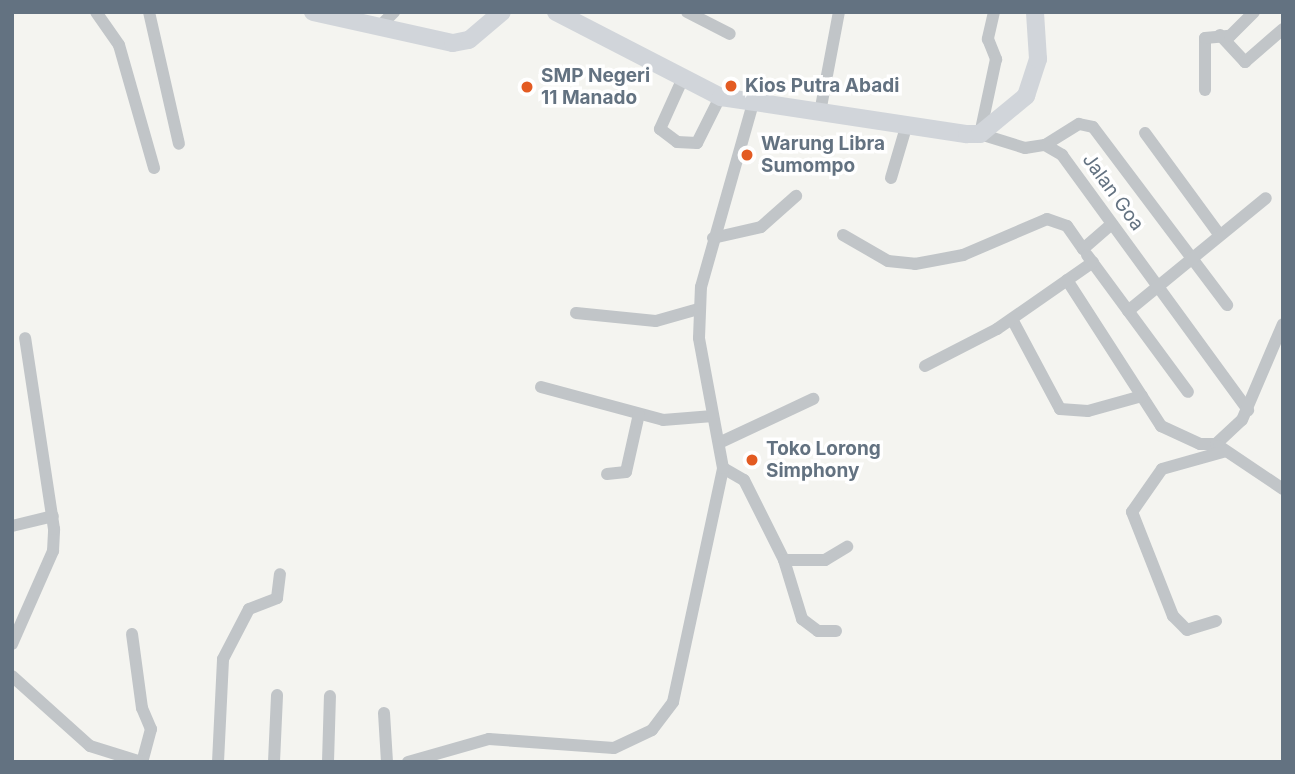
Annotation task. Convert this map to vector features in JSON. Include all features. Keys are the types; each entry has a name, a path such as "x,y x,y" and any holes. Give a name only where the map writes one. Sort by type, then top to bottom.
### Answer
{"street":[{"path":"96,12 119,45 154,168"},
{"path":"149,12 179,144"},
{"path":"313,12 388,18 453,43 469,40 502,12"},
{"path":"556,12 720,97 821,107 907,124 981,134 1025,148 1045,145 1079,124 1093,127 1227,305"},
{"path":"687,12 730,34"},
{"path":"821,107 839,12"},
{"path":"981,134 996,59 988,39 994,12"},
{"path":"981,134 1026,96 1038,60 1035,12"},
{"path":"1205,90 1205,38 1219,34 1232,35 1254,12"},
{"path":"1219,34 1245,62 1283,29"},
{"path":"683,78 660,128 677,142 697,143 720,97"},
{"path":"408,762 489,739 614,748 652,730 681,684 723,468 698,309 713,238 754,100"},
{"path":"891,178 907,124"},
{"path":"1145,133 1219,234"},
{"name":"Jalan Goa","path":"1045,145 1062,155 1248,410"},
{"path":"713,238 761,227 796,196"},
{"path":"1128,311 1160,288 1219,234 1266,198"},
{"path":"843,235 888,261 915,264 964,256 1026,224 1058,220 1093,262 1188,392"},
{"path":"1083,249 1112,223"},
{"path":"925,366 1012,318 1093,262"},
{"path":"1067,280 1142,396 1171,435 1221,448 1283,489"},
{"path":"576,313 656,321 698,309"},
{"path":"1012,318 1060,409 1088,411 1142,396"},
{"path":"1216,621 1187,630 1172,616 1132,512 1162,470 1221,448 1248,410 1283,324"},
{"path":"12,644 53,551 53,516 25,338"},
{"path":"541,387 639,414 682,422 713,416"},
{"path":"720,442 813,399"},
{"path":"607,474 626,472 639,414"},
{"path":"723,468 744,480 784,560 802,619 818,631 836,631"},
{"path":"12,526 53,516"},
{"path":"784,560 825,560 847,547"},
{"path":"218,762 223,659 249,609 277,598 280,574"},
{"path":"12,676 90,746 142,762 151,729 142,708 132,634"},
{"path":"274,762 277,695"},
{"path":"328,762 330,696"},
{"path":"384,713 387,762"}],"place":[{"name":"Kios Putra Abadi","path":"731,86"},
{"name":"SMP Negeri 11 Manado","path":"527,87"},
{"name":"Warung Libra Sumompo","path":"747,155"},
{"name":"Toko Lorong Simphony","path":"752,460"}]}
